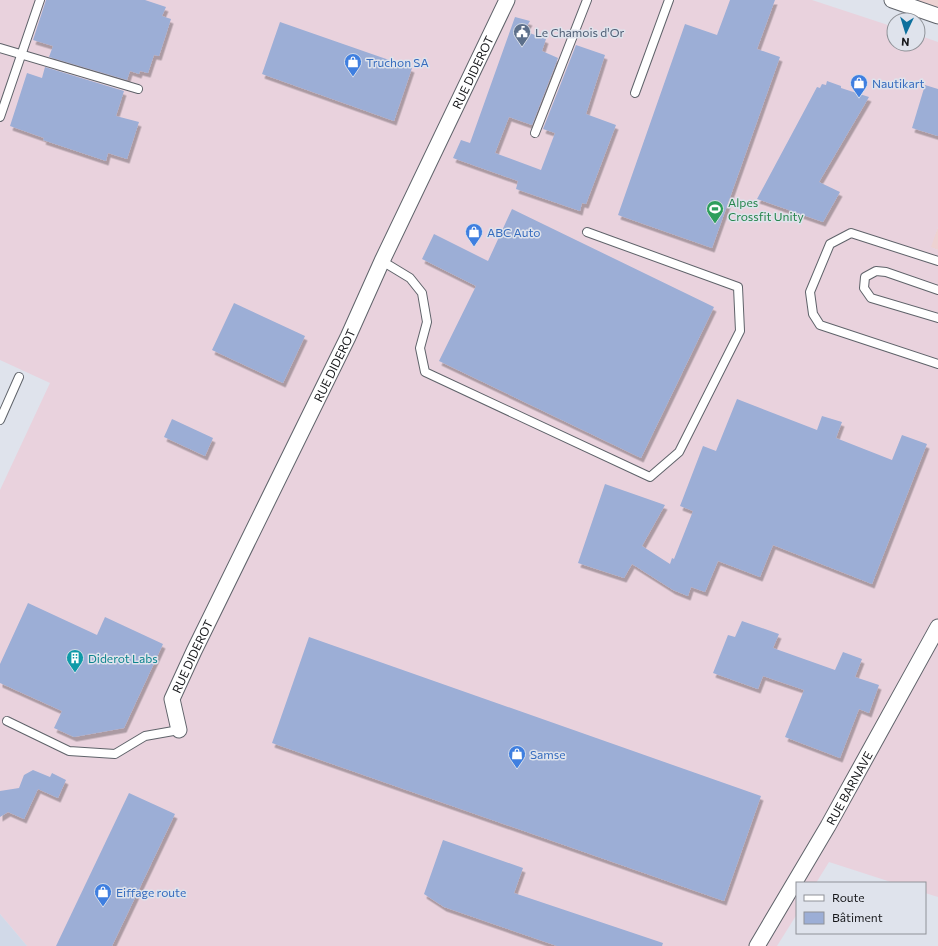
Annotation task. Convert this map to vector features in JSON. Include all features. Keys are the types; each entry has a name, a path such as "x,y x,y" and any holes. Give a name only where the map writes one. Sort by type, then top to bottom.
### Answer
{"street":[{"name":"RUE DIDEROT","path":"180,730 172,699 194,650 348,337 382,261 507,0"},
{"path":"892,0 938,16"},
{"name":"RUE BARNAVE","path":"757,946 828,826 938,627"}],"lane":[{"path":"0,117 40,0"},
{"path":"535,133 587,0"},
{"path":"635,93 669,0"},
{"path":"0,48 22,56 138,89"},
{"path":"382,261 410,278 422,293 427,322 420,348 425,372 650,477 679,452 740,331 738,287 587,232"},
{"path":"938,261 851,233 830,244 810,292 813,314 820,325 938,364"},
{"path":"938,290 886,272 876,271 865,277 864,288 871,298 938,318"},
{"path":"0,420 3,407 20,377"},
{"path":"7,721 69,751 107,754 115,754 145,736 180,730"}],"shaded area":[{"path":"0,0 812,0 886,24 886,52 926,52 926,38 938,42 938,227 931,247 938,250 938,897 926,893 926,882 891,882 829,862 817,882 796,882 796,916 777,946 27,946 0,914 0,490 50,383 0,360"},
{"path":"914,0 938,0 938,8"},
{"path":"938,227 938,250 930,247"},
{"path":"0,914 27,946 0,946"}],"building":[{"path":"46,0 145,0 166,7 162,16 171,19 159,56 154,55 148,73 140,71 139,74 130,71 127,80 49,57 53,46 33,40"},
{"path":"730,0 775,0 757,49 780,57 712,248 618,215 685,24 717,35"},
{"path":"515,17 530,21 524,31 546,39 542,51 558,58 532,125 509,117 495,153 541,170 555,133 543,129 576,45 605,55 586,114 616,125 586,204 582,203 580,211 516,189 518,181 453,158 461,140 470,143"},
{"name":"Truchon SA","path":"280,22 412,68 394,121 262,74"},
{"path":"45,67 124,91 116,116 139,122 127,159 108,153 106,161 43,140 44,138 10,126 27,73 42,78"},
{"path":"827,81 841,86 841,88 869,97 819,182 840,192 823,222 757,199 817,87 820,88 822,84 826,85"},
{"path":"925,85 938,89 938,136 912,128"},
{"path":"512,209 714,307 641,458 439,361 476,286 422,259 434,234 488,261"},
{"path":"234,303 305,336 283,383 212,350"},
{"path":"737,399 817,430 822,416 842,422 836,438 892,460 902,435 927,444 872,584 773,545 760,577 718,561 705,592 691,587 688,596 673,590 632,564 624,578 578,563 605,484 665,505 642,546 670,564 672,558 674,559 693,511 680,506 703,446 716,451"},
{"path":"172,419 213,438 205,456 164,437"},
{"name":"Diderot Labs","path":"28,603 97,635 105,617 163,644 124,728 74,737 54,728 62,711 0,683 0,664"},
{"path":"742,621 779,634 773,648 835,670 843,652 862,659 855,677 879,685 869,713 859,709 840,758 785,737 804,690 763,676 758,689 713,673 728,635 735,637"},
{"name":"Samse","path":"309,637 761,796 724,901 272,743"},
{"path":"33,770 50,777 52,773 66,780 58,798 38,789 24,819 8,812 0,817 0,791 19,788 24,775"},
{"name":"Eiffage route","path":"129,793 175,814 112,946 56,946"},
{"path":"443,840 523,868 514,893 663,943 662,946 557,946 444,907 424,894"}],"place":[{"name":"Le Chamois d'Or","path":"522,47"},
{"name":"Truchon SA","path":"353,77"},
{"name":"Nautikart","path":"859,98"},
{"name":"Alpes Crossfit Unity","path":"715,224"},
{"name":"ABC Auto","path":"474,247"},
{"name":"Diderot Labs","path":"75,673"},
{"name":"Samse","path":"517,769"},
{"name":"Eiffage route","path":"103,907"}]}
